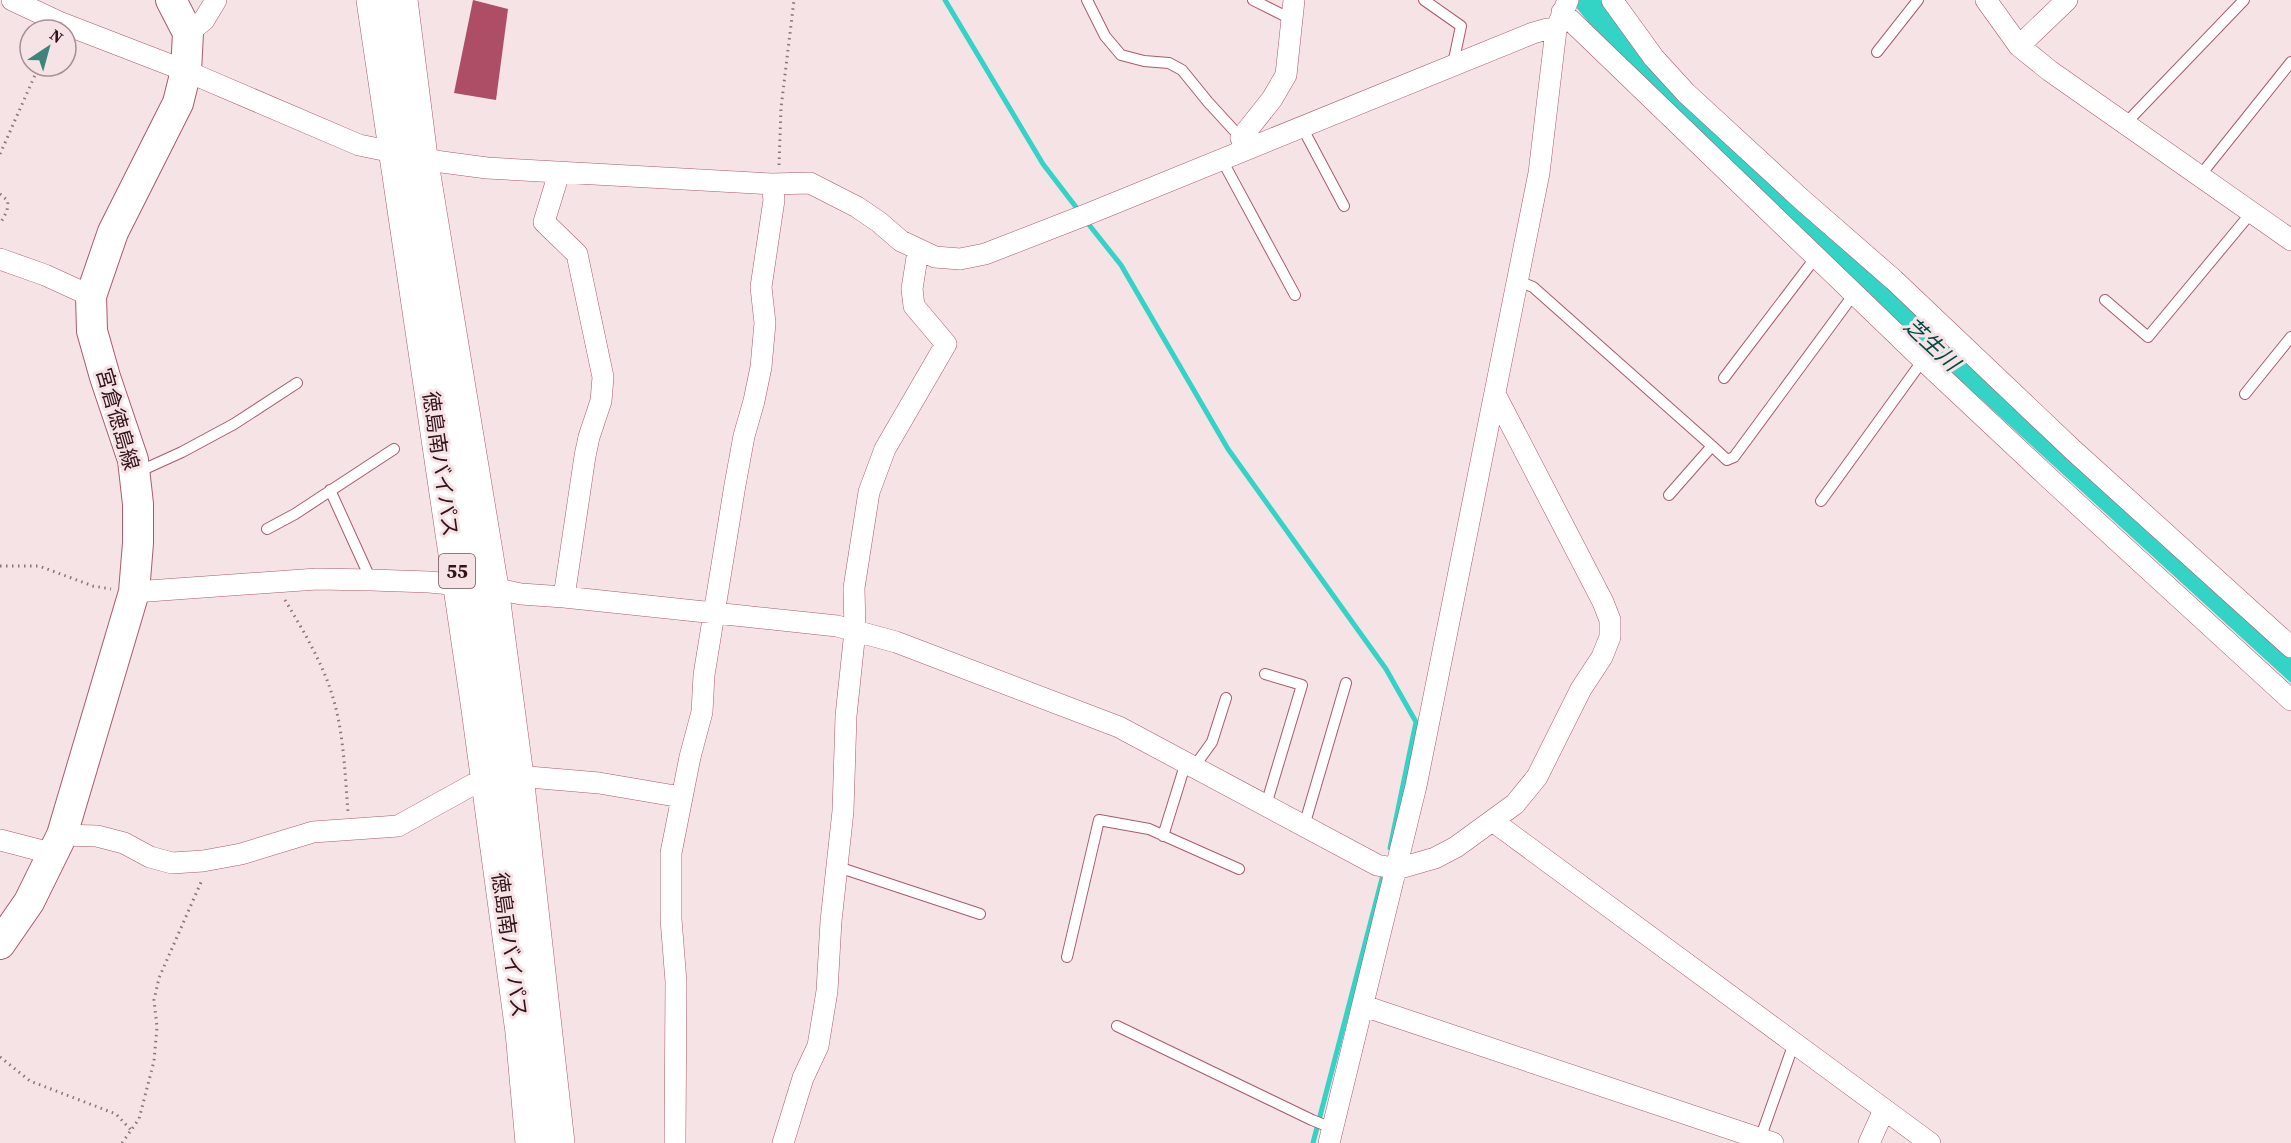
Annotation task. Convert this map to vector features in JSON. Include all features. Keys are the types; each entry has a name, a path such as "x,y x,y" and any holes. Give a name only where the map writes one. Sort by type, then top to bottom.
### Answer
{"highway":[{"name":"徳島南バイパス","path":"373,0 458,368 492,588 502,779 532,1143"},
{"name":"徳島南バイパス","path":"401,0 408,155 459,585 502,779 558,1143"}],"main road":[{"path":"171,0 188,33"},
{"name":"宮倉徳島線","path":"0,944 30,902 58,844 134,592 138,543 135,473 133,460 105,378 92,331 91,296 113,232 178,103 186,71 188,33"}],"street":[{"path":"12,0 59,22 186,71 359,145 487,168 559,174 776,184 810,183 829,191 872,217 901,241 918,250 935,257 960,259 985,254 1222,160 1244,143 1286,75 1293,10"},
{"path":"188,33 204,20 216,0"},
{"path":"1612,0 1654,58 1686,93 1800,198 1894,280 2056,435 2291,646"},
{"path":"1986,0 2019,46 2050,71 2291,240"},
{"path":"2019,46 2067,0"},
{"path":"1244,143 1302,127 1453,64 1555,18"},
{"path":"1555,18 1816,257 2051,480 2291,700"},
{"path":"1328,1132 1364,1006 1388,867 1419,775 1539,173 1555,18"},
{"path":"559,174 544,222 577,254 603,377 601,401 585,456 564,597"},
{"path":"675,1143 676,982 671,919 672,853 681,797 702,712 704,675 713,614 744,436 761,367 765,323 761,287 776,184"},
{"path":"783,1143 803,1078 818,1046 827,991 831,921 838,867 846,716 855,631 854,588 869,492 885,449 946,344 914,306 912,289 918,250"},
{"path":"0,259 45,275 91,296"},
{"path":"134,592 209,585 275,584 317,579 371,579 492,588 520,594 837,626 897,642 1119,727 1388,867 1435,858 1494,822 1515,804 1537,777 1581,689 1602,657 1610,637 1610,620 1603,602 1495,394"},
{"path":"0,840 58,844 97,836 124,843 150,857 172,863 203,861 241,854 313,832 398,826 472,785 502,779 599,783 681,797"},
{"path":"1494,822 1930,1143"},
{"path":"1364,1006 1766,1141"},
{"path":"1869,1143 1884,1110"}],"lane":[{"path":"1087,0 1105,36 1121,55 1144,61 1169,63 1182,70 1244,143"},
{"path":"1253,0 1293,10"},
{"path":"1424,0 1461,26 1453,64"},
{"path":"1877,52 1918,0"},
{"path":"2125,124 2244,0"},
{"path":"2199,177 2291,62"},
{"path":"1302,127 1344,206"},
{"path":"1222,160 1295,295"},
{"path":"2105,300 2148,338 2250,213"},
{"path":"1724,378 1816,257"},
{"path":"1518,280 1533,287 1727,460 1734,457 1854,294"},
{"path":"2245,394 2291,337"},
{"path":"1821,501 1923,360"},
{"path":"135,473 182,452 234,424 297,383"},
{"path":"1669,495 1712,446"},
{"path":"267,529 394,449"},
{"path":"330,490 371,579"},
{"path":"1265,674 1302,685 1266,805"},
{"path":"1304,825 1346,683"},
{"path":"1163,836 1190,764 1212,742 1226,698"},
{"path":"1067,957 1100,820 1149,829 1239,869"},
{"path":"838,867 980,914"},
{"path":"1117,1026 1312,1120 1328,1132"},
{"path":"1766,1141 1794,1043"}],"path":[{"path":"776,184 781,108 794,0"},
{"path":"0,154 34,78"},
{"path":"0,194 8,201 7,211 0,224"},
{"path":"0,566 39,566 93,586 134,592"},
{"path":"275,584 318,660 334,701 342,742 349,830"},
{"path":"122,1143 139,1119 154,1061 157,1027 154,1000 159,978 201,882 203,861"},
{"path":"0,1057 30,1081 116,1114 131,1130"}],"water":[{"name":"芝生川","path":"1570,0 1606,0 1656,67 2291,655 2291,683 1960,380 1608,46"}],"building":[{"path":"473,0 508,9 496,100 454,93"}],"waterway":[{"path":"945,0 1043,164 1079,211"},
{"path":"1086,221 1121,265 1228,449 1386,669 1416,722 1390,848"},
{"path":"1313,1143 1384,871"}]}
